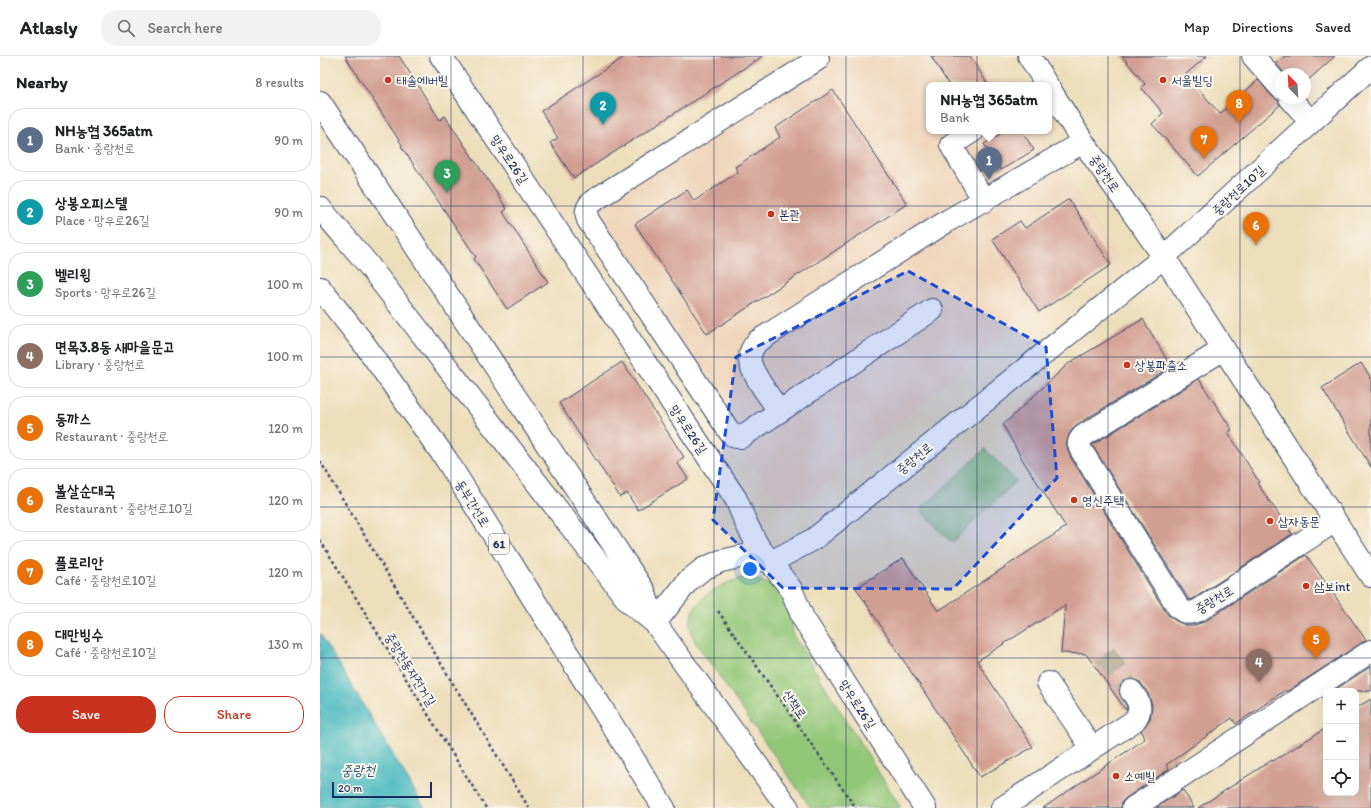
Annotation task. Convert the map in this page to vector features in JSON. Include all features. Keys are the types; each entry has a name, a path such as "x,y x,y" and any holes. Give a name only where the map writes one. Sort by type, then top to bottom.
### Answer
{"main road":[{"name":"망우로26길","path":"442,56 736,499 758,546 791,589 803,618 925,808"},
{"path":"1029,56 1045,82"},
{"path":"1253,56 1275,81"},
{"path":"818,59 588,204 586,215 588,220 731,434 736,437 741,437 932,310"},
{"name":"중랑천로10길","path":"1164,257 1371,67"},
{"name":"중랑천로","path":"1052,93 1083,142 1164,257 1371,576"},
{"path":"320,102 640,584 644,591 655,623"},
{"path":"1295,104 1311,122"},
{"path":"968,134 951,145 984,200"},
{"path":"779,411 752,369 750,351 758,341 949,220 1083,142"},
{"path":"320,208 366,262 629,602 655,623 788,808"},
{"name":"중랑천로","path":"771,562 814,539 1164,257"},
{"name":"동부간선로","path":"320,288 365,345 446,459 664,808"},
{"name":"중랑천로","path":"1224,349 1083,436 1079,440 1078,445 1178,607 1183,612 1188,613 1199,610 1336,521"},
{"path":"655,623 688,581 703,569 721,561 744,556 771,562"},
{"path":"1134,808 1371,651"},
{"path":"1048,683 1092,748"},
{"path":"1002,808 1134,721 1139,714 1138,702 1131,691"}],"path":[{"path":"320,461 529,808"},
{"name":"중랑천동자전거길","path":"320,540 486,808"},
{"name":"산책로","path":"718,611 856,808"}],"highlighted area":[{"path":"908,271 1046,347 1057,478 953,589 783,588 713,520 736,357"}],"shaded area":[{"path":"805,56 976,56 992,82 926,82 926,134 1041,134 1118,258 1013,327 803,504 792,510 784,508 774,496 577,205"}],"green space":[{"path":"985,449 1016,481 952,543 920,510"},
{"path":"741,578 756,579 769,584 783,598 791,616 793,635 901,808 811,808 696,643 691,632 690,621 698,604 713,590"}],"water":[{"name":"중랑천","path":"320,633 425,808 320,808"}],"building":[{"path":"345,56 399,56 440,120 445,116 507,209 503,212 548,282 507,309 474,259 476,257 401,146 402,145"},
{"path":"626,56 763,56 574,178 550,143 558,138 541,111"},
{"path":"931,56 970,56 986,82 947,82"},
{"path":"1122,56 1207,56 1186,74 1220,114 1258,80 1275,98 1275,104 1280,105 1198,176 1152,124 1163,113 1141,87 1145,84"},
{"path":"1285,56 1335,56 1311,78 1311,68 1280,68 1276,64"},
{"name":"본관","path":"833,90 907,204 707,334 635,224 687,190 694,201 738,172 735,167 780,137 775,128"},
{"path":"1000,134 1024,134 1034,150 1001,170 984,144"},
{"path":"1069,199 1111,265 1039,312 992,239 1020,221 1025,228"},
{"path":"1143,319 1171,367 1076,425 1069,434 1066,444 1070,456 1167,614 1176,621 1185,625 1195,625 1204,622 1306,555 1366,640 1288,691 1284,691 1236,724 1232,718 1166,765 1169,769 1126,798 1122,802 1121,808 1043,808 1145,739 1141,731 1150,719 1152,705 1148,693 1141,683 1130,679 1124,681 1120,686 1119,693 1127,707 1126,710 1086,654 1061,653 1065,605 977,661 1033,747 980,777 856,588 903,558 938,611 1066,527 1022,459 1003,425 1069,363"},
{"path":"622,362 684,457 677,462 688,479 638,510 627,493 620,497 559,403"},
{"path":"1361,363 1371,378 1371,467 1322,388"},
{"path":"1199,379 1232,430 1228,432 1259,482 1257,483 1292,534 1193,599 1189,600 1092,445"},
{"path":"1371,666 1371,691 1359,691 1359,688 1338,688"},
{"path":"1371,699 1371,808 1198,808 1272,760 1273,761 1323,730 1323,796 1359,796 1359,706"},
{"path":"1183,790 1194,808 1156,808"}],"tunnel":[{"path":"1105,654 1131,691"}],"place":[{"name":"태솔에버빌","path":"388,80"},
{"name":"서울빌딩","path":"1163,80"},
{"name":"대만빙수","path":"1239,123"},
{"name":"상봉오피스텔","path":"603,125"},
{"name":"플로리안","path":"1204,159"},
{"name":"NH농협 365atm","path":"989,180"},
{"name":"벨리윙","path":"447,193"},
{"name":"본관","path":"771,214"},
{"name":"볼살순대국","path":"1256,245"},
{"name":"상봉파출소","path":"1127,365"},
{"name":"영신주택","path":"1074,500"},
{"name":"삽자동문","path":"1270,521"},
{"name":"삼보int","path":"1306,586"},
{"name":"동까스","path":"1316,659"},
{"name":"면목3.8동 새마을문고","path":"1259,682"},
{"name":"소예빌","path":"1116,776"}]}
